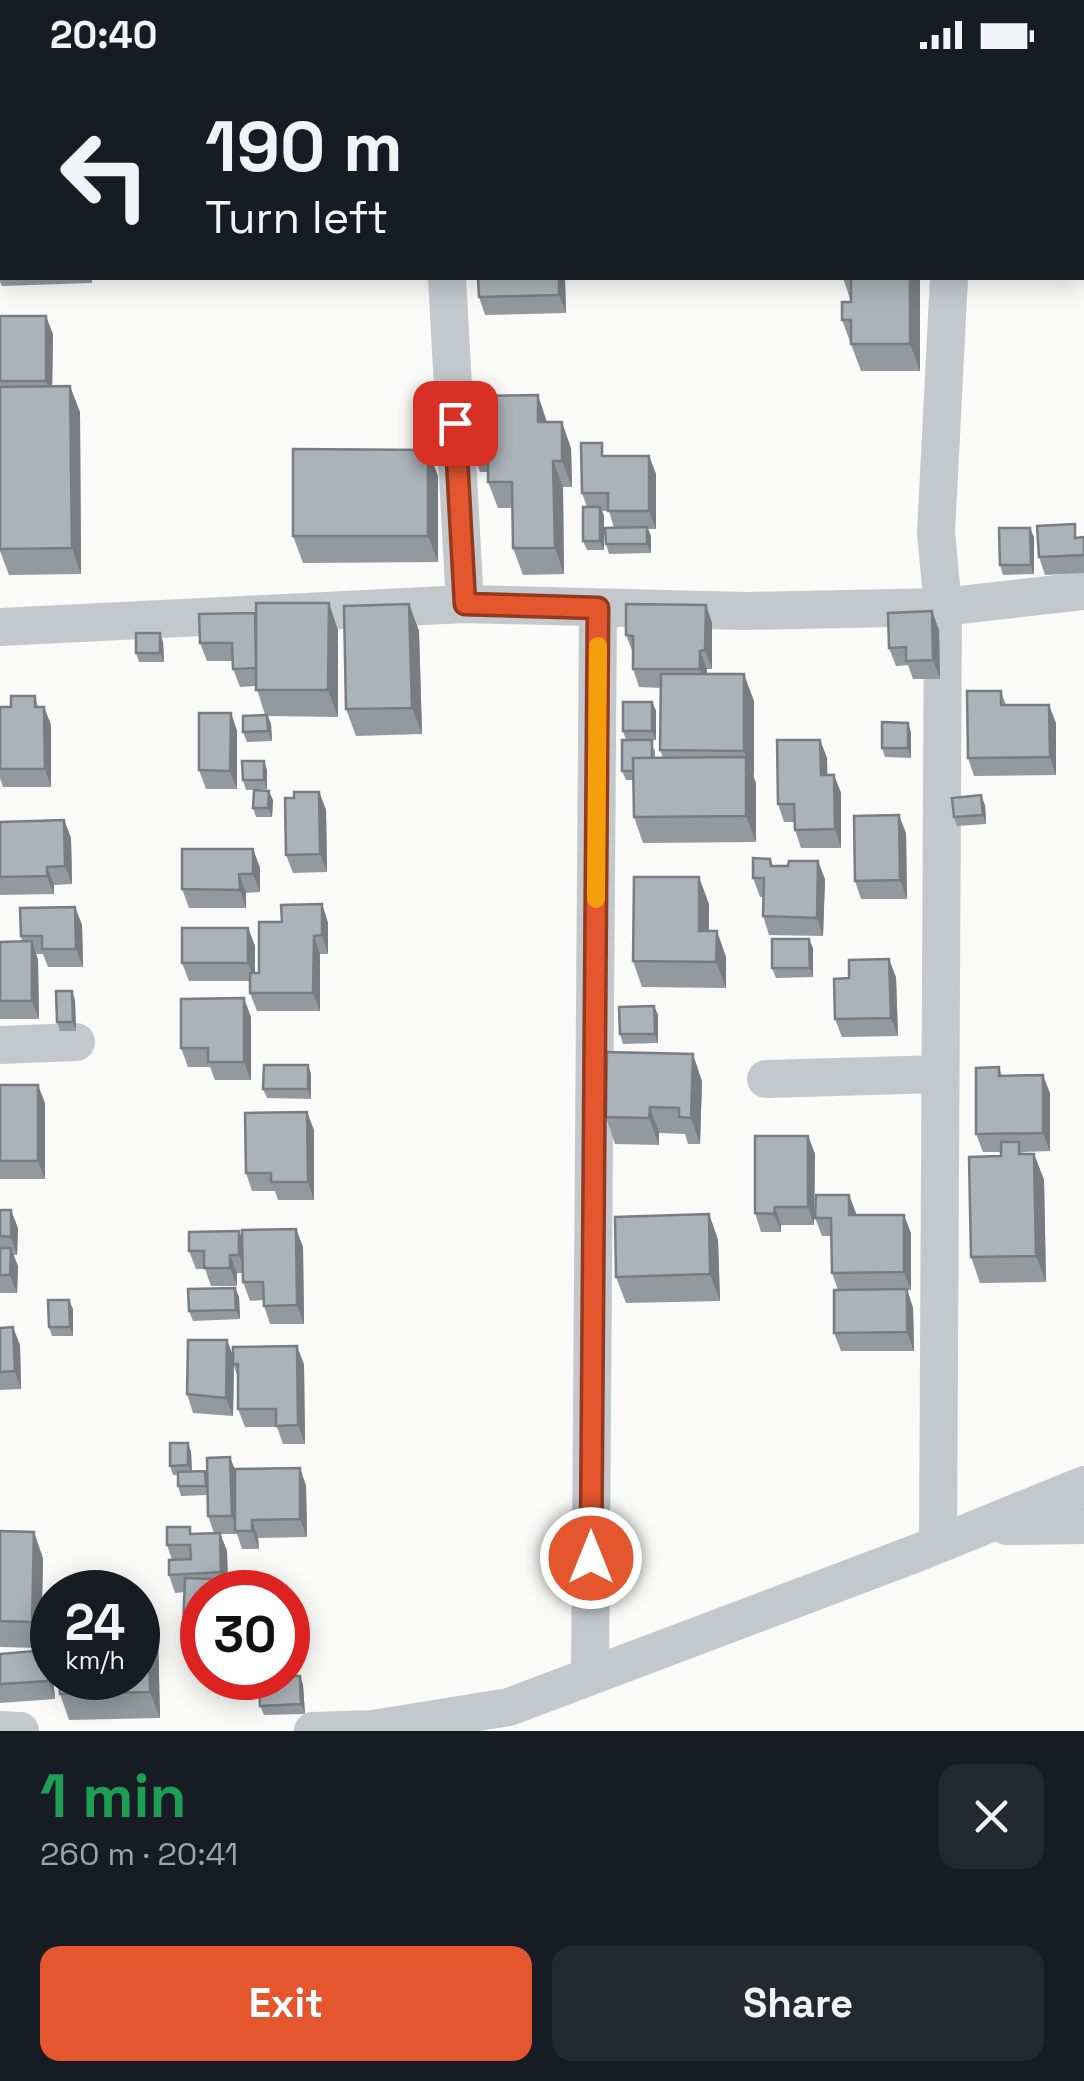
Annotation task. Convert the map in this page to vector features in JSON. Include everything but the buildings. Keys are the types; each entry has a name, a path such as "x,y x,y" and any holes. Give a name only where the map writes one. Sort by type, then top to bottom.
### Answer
{"street":[{"path":"446,280 465,604"},
{"path":"938,1544 943,607 936,534 949,280"},
{"path":"0,627 465,604 745,612 943,607 1084,591"},
{"path":"590,1676 598,608"},
{"path":"0,1045 76,1042"},
{"path":"766,1078 940,1074"},
{"path":"313,1731 481,1721 508,1707 1084,1485"},
{"path":"980,1527 1084,1524"},
{"path":"0,1730 20,1731"}],"slow traffic":[{"path":"596,899 598,646"}],"route":[{"path":"455,423 465,604 598,608 591,1558"}]}
